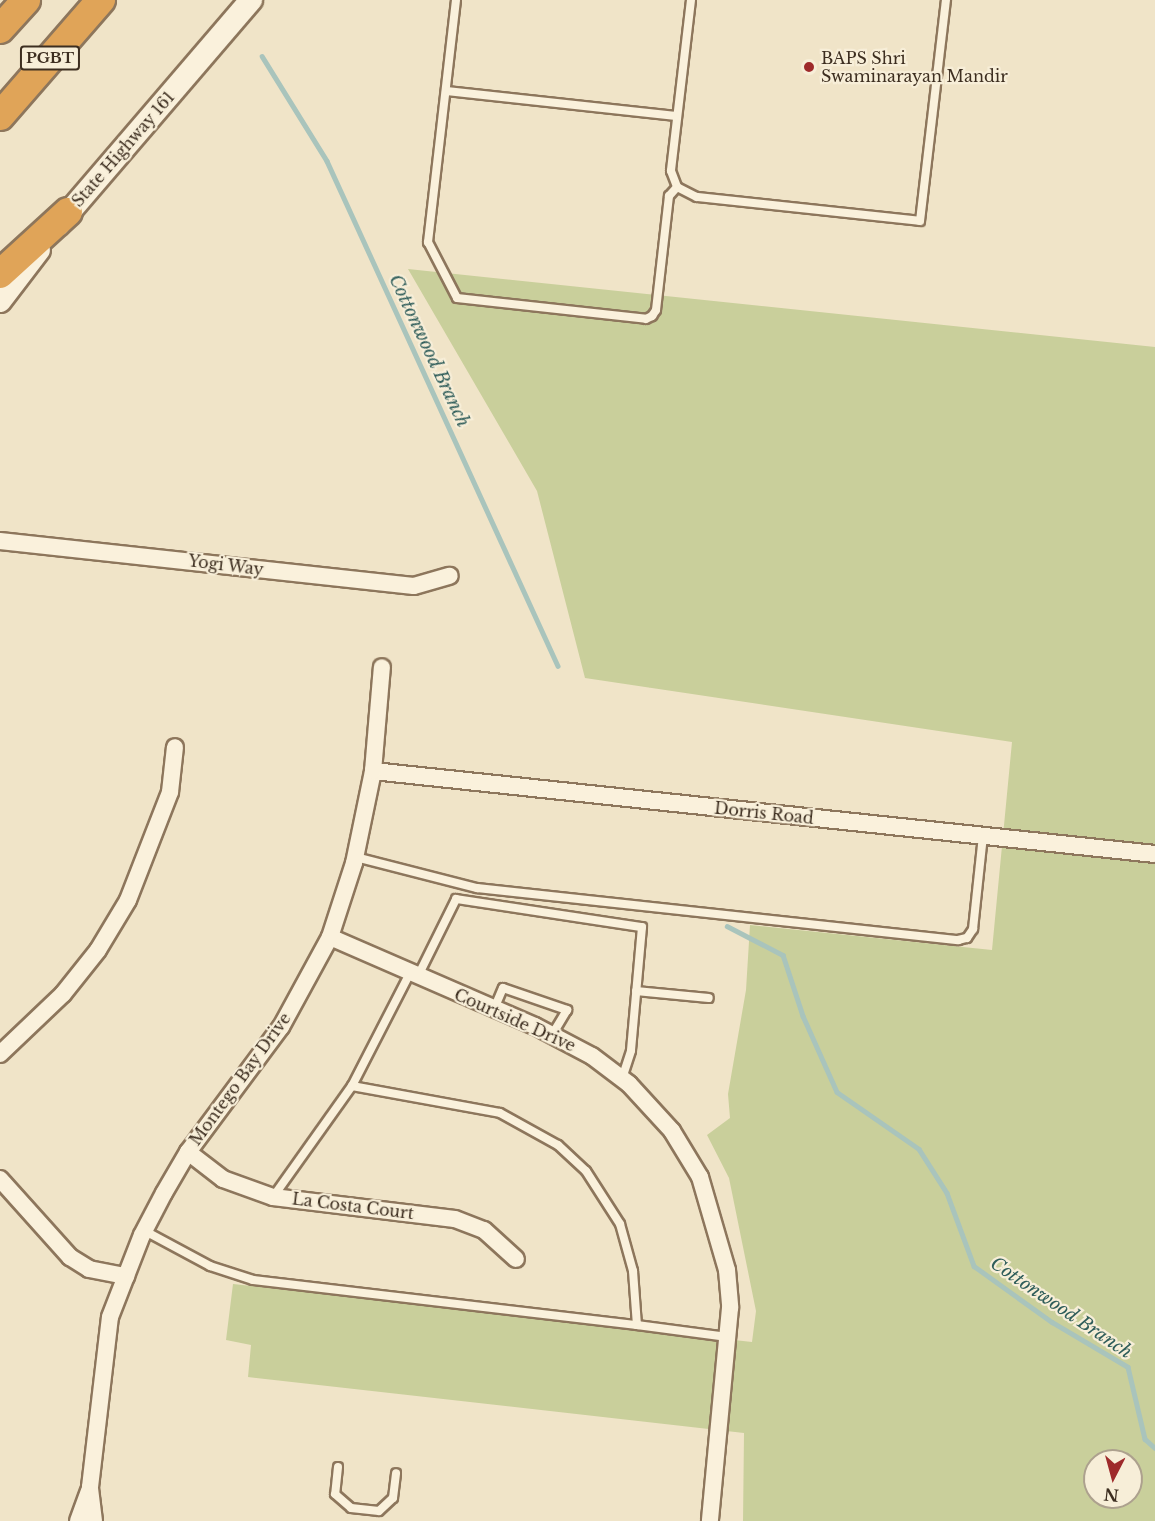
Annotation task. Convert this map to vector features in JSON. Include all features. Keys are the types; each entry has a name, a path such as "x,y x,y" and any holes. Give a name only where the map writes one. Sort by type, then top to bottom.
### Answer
{"highway":[{"path":"0,29 26,0"},
{"name":"PGBT","path":"0,116 101,0"},
{"path":"0,274 68,212"}],"main road":[{"name":"State Highway 161","path":"0,302 68,212 251,0"}],"street":[{"name":"Yogi Way","path":"0,541 414,586 450,576"},
{"name":"Montego Bay Drive","path":"78,1521 90,1487 110,1317 145,1231 188,1152 281,1027 330,937 356,857 373,771 382,667"},
{"path":"0,1054 63,994 98,950 128,900 170,792 175,747"},
{"name":"Dorris Road","path":"373,771 1155,854"},
{"name":"Courtside Drive","path":"330,937 552,1035 592,1056 622,1079 672,1131 700,1177 728,1270 727,1337 710,1521"},
{"name":"La Costa Court","path":"188,1152 224,1179 273,1197 455,1219 483,1230 516,1259"},
{"path":"0,1179 70,1257 90,1269 126,1276"},
{"name":"Montego Bay Drive","path":"90,1487 94,1521"}],"lane":[{"path":"456,0 428,242 457,297 646,319 656,310 669,196 677,188"},
{"path":"691,0 671,171 677,188 697,197 920,221 946,0"},
{"path":"446,91 677,116"},
{"path":"356,857 477,888 958,940 967,938 973,929 983,836"},
{"path":"273,1197 352,1086 456,899 642,927 631,1051 622,1079"},
{"path":"494,1009 503,988 567,1010 552,1035"},
{"path":"636,991 709,998"},
{"path":"352,1086 500,1113 558,1145 586,1171 620,1224 633,1271 637,1325"},
{"path":"145,1231 210,1266 253,1280 727,1337"},
{"path":"338,1467 335,1494 351,1508 379,1511 393,1498 396,1473"}],"green space":[{"path":"408,269 1155,347 1155,1521 743,1521 744,1433 248,1377 251,1345 226,1340 233,1284 752,1342 756,1311 729,1178 707,1135 730,1118 728,1094 746,990 750,925 992,950 1012,742 585,678 537,491"}],"waterway":[{"name":"Cottonwood Branch","path":"262,56 327,161 558,666"},
{"name":"Cottonwood Branch","path":"727,926 783,955 803,1016 837,1092 919,1149 947,1193 974,1266 1052,1322 1128,1367 1145,1439 1155,1448"}],"place":[{"name":"BAPS Shri Swaminarayan Mandir","path":"809,67"}]}
